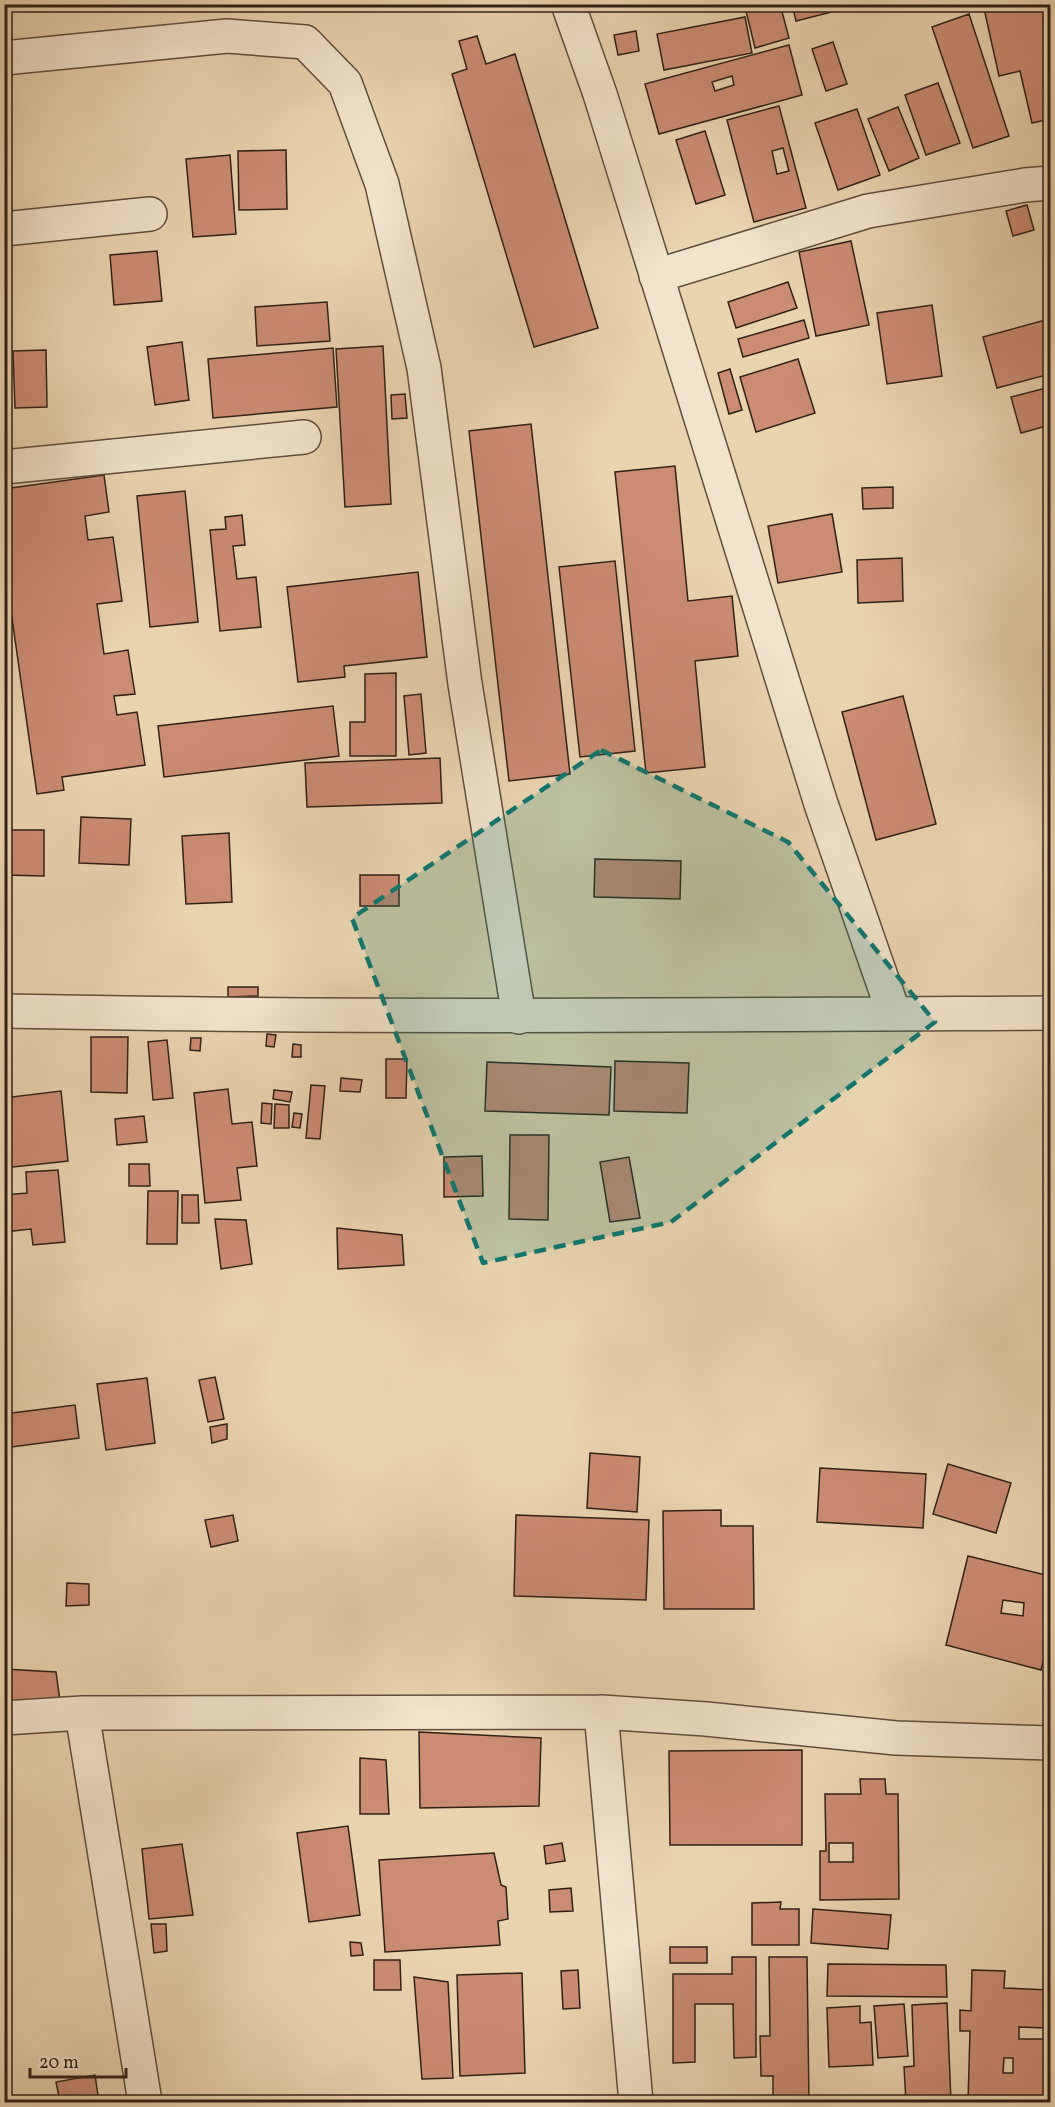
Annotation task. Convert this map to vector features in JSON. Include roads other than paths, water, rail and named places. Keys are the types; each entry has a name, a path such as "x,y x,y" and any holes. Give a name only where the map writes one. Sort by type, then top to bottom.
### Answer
{"street":[{"path":"568,4 600,94 821,804 894,1014"},
{"path":"4,58 227,36 305,42 345,83 382,184 424,368 465,684 519,1017"},
{"path":"656,276 868,211 1025,184 1050,183"},
{"path":"4,229 150,214"},
{"path":"4,467 304,437"},
{"path":"4,1011 239,1016 519,1017 1050,1013"},
{"path":"601,1712 636,2103"},
{"path":"4,1718 82,1713 601,1712 706,1719 896,1738 1050,1743"},
{"path":"82,1713 145,2103"}]}
